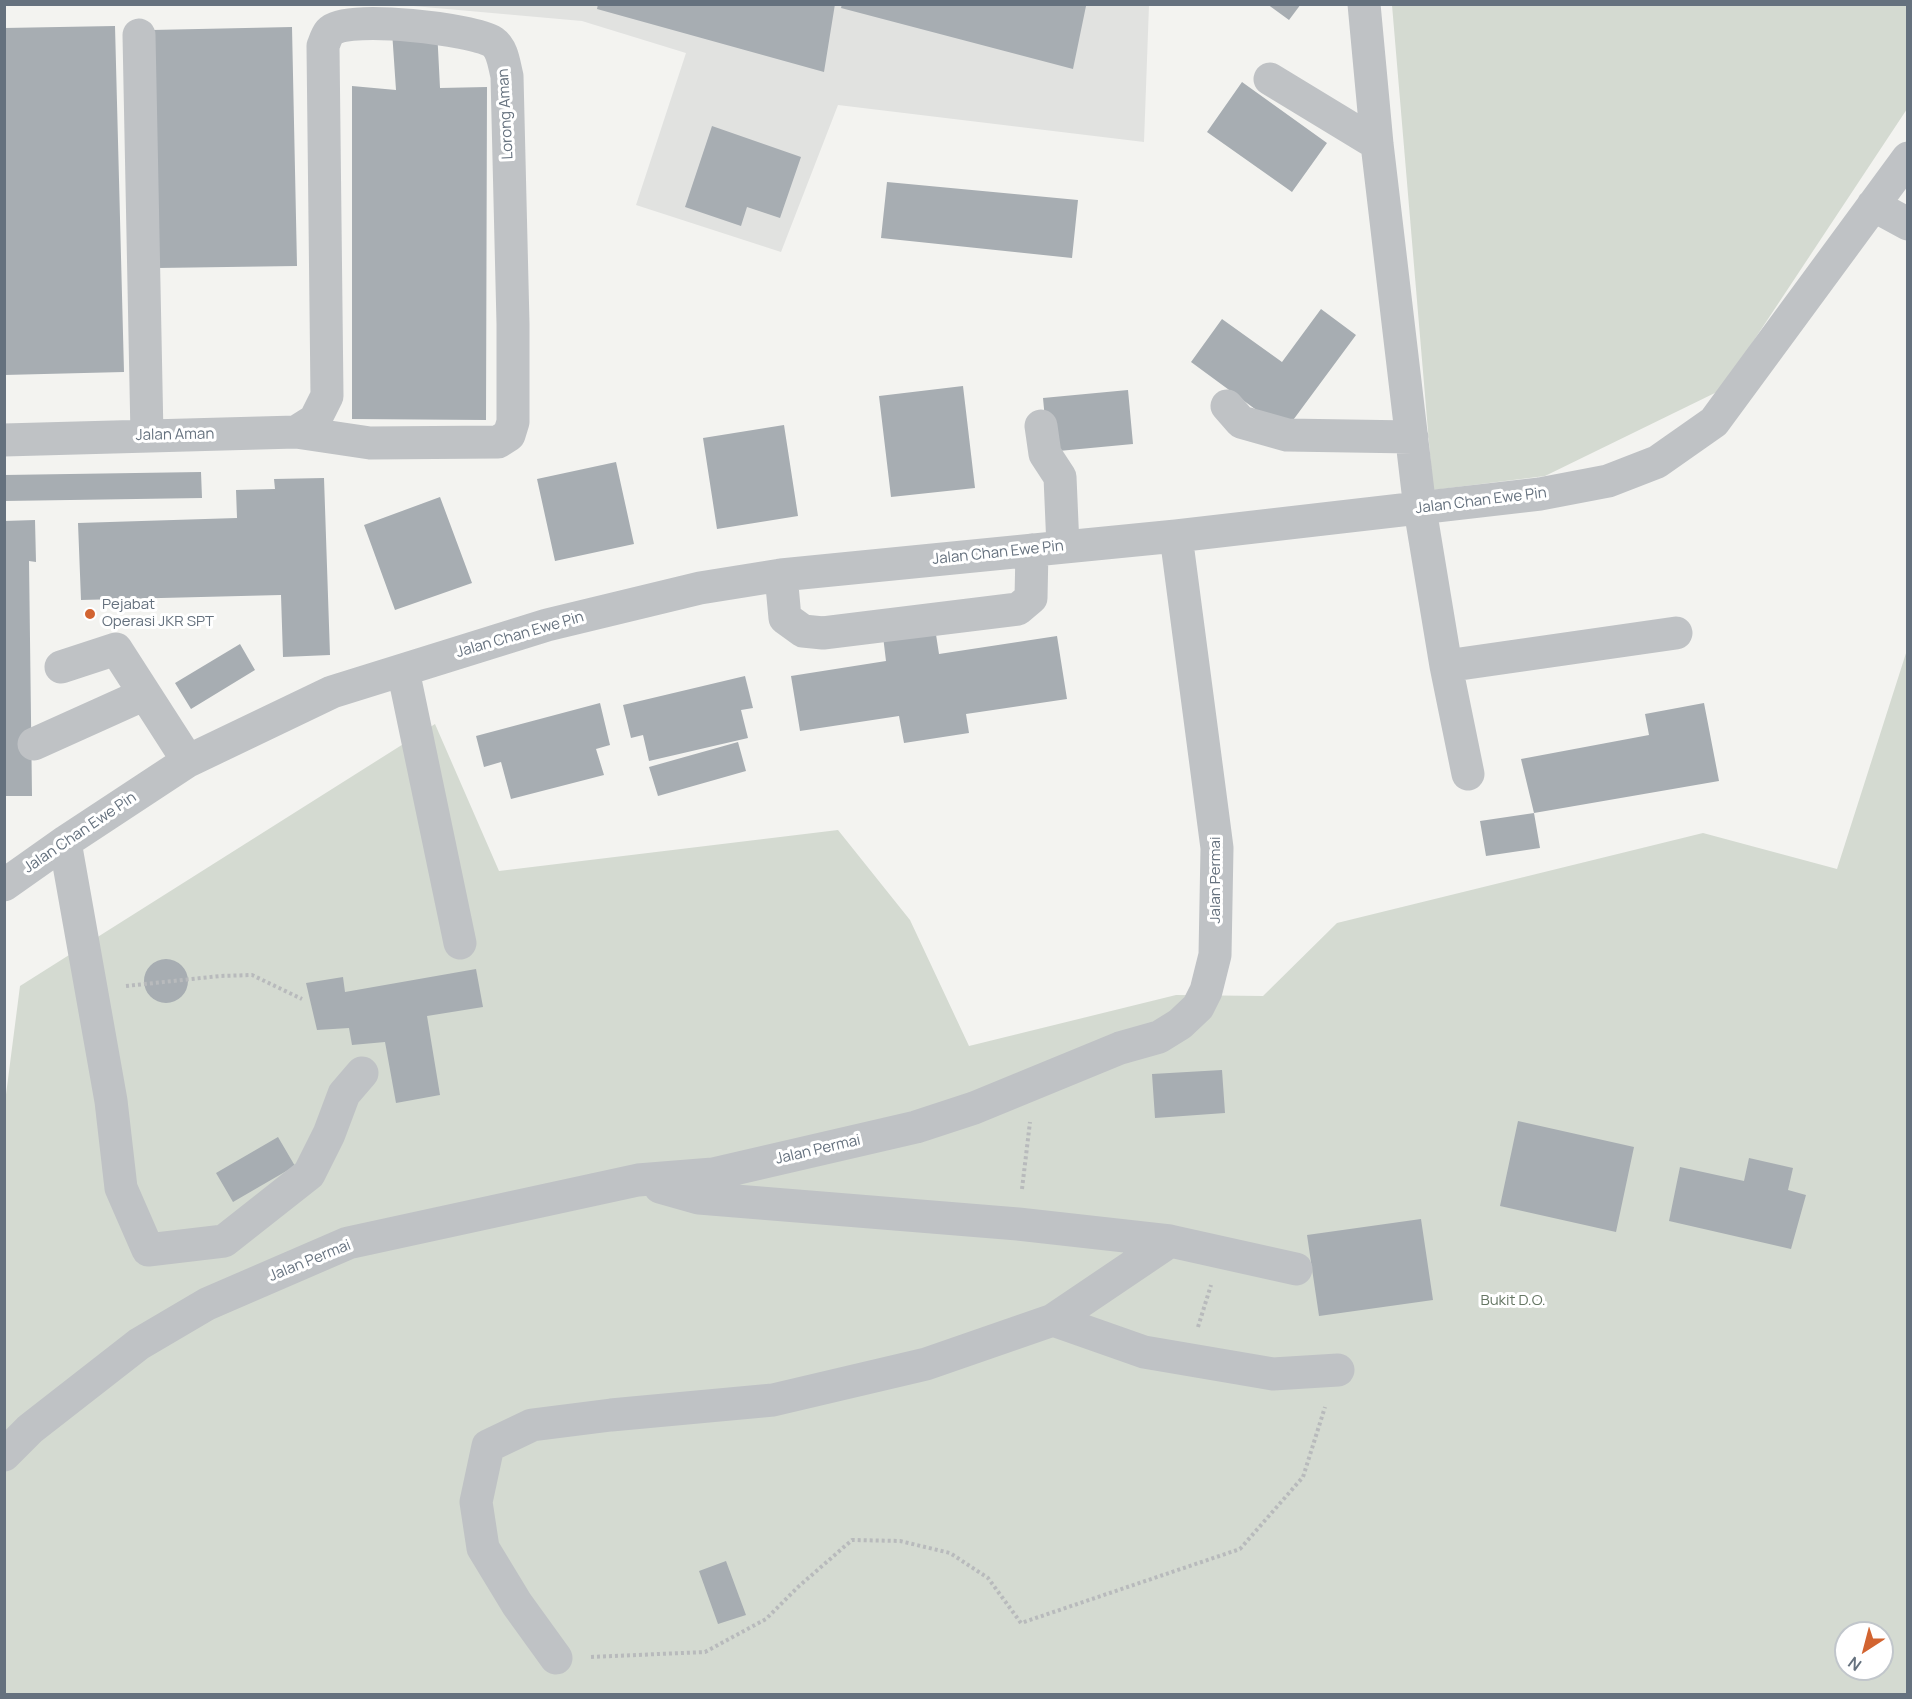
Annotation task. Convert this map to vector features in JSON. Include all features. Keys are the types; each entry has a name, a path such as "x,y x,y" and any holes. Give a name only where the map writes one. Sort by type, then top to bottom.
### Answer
{"street":[{"path":"1364,4 1377,144 1420,509 1446,666 1468,774"},
{"name":"Lorong Aman","path":"366,23 407,25 459,31 493,42 501,51 507,76 513,324 513,422 509,435 498,442 370,443 296,432 315,420 327,396 323,46 330,31 366,23"},
{"path":"139,35 147,436"},
{"path":"1270,79 1377,144"},
{"name":"Jalan Chan Ewe Pin","path":"4,885 188,761 332,692 547,625 700,588 781,575 1420,509 1540,494 1608,481 1657,462 1714,422 1908,158"},
{"path":"1873,205 1908,224"},
{"path":"1227,406 1241,422 1287,435 1412,437"},
{"path":"781,575 785,618 803,631 823,633 1018,609 1031,598 1047,548 1060,477 1045,454 1041,426"},
{"name":"Jalan Aman","path":"4,440 296,432"},
{"name":"Jalan Permai","path":"4,1455 30,1429 139,1344 207,1304 348,1243 638,1180 713,1174 916,1127 974,1108 1120,1048 1160,1037 1180,1024 1198,1007 1209,982 1215,955 1217,848 1176,536"},
{"path":"1446,666 1676,633"},
{"path":"61,667 116,649 188,761"},
{"path":"403,670 460,944"},
{"path":"34,744 145,694"},
{"path":"65,842 111,1101 121,1188 148,1250 224,1241 309,1174 329,1134 344,1094 362,1073"},
{"path":"638,1180 699,1198 1018,1224 1170,1241 1296,1269"},
{"path":"556,1658 517,1604 483,1548 476,1502 488,1446 532,1425 773,1400 926,1364 1053,1320 1170,1241"},
{"path":"1053,1320 1144,1352 1188,1360 1273,1374 1338,1370"}],"path":[{"path":"90,985 117,987 220,976 252,975 302,999"},
{"path":"1018,1224 1035,1083"},
{"path":"1188,1360 1221,1253"},
{"path":"556,1658 705,1652 766,1619 798,1587 852,1540 900,1541 950,1553 988,1578 1021,1623 1240,1549 1303,1477 1338,1370"}],"shaded area":[{"path":"402,5 1149,5 1144,142 838,105 781,252 636,205 686,53 582,21"}],"green space":[{"path":"1392,5 1907,5 1907,109 1721,390 1545,476 1433,490"},
{"name":"Bukit D.O.","path":"1907,650 1907,1694 5,1694 4,1110 20,986 435,724 499,871 838,830 910,920 969,1046 1176,995 1263,996 1337,923 1703,833 1837,869"}],"building":[{"path":"598,4 835,4 824,72 597,9"},
{"path":"842,4 1079,4 1086,6 1073,69 841,8"},
{"path":"1267,4 1301,4 1289,20"},
{"path":"115,26 124,372 4,375 4,28"},
{"path":"292,27 297,266 157,268 152,30"},
{"path":"437,29 440,88 487,87 486,420 352,419 352,86 396,90 392,31"},
{"path":"1242,82 1327,143 1292,192 1207,132"},
{"path":"712,126 801,157 780,218 747,207 741,226 685,207"},
{"path":"887,182 1078,200 1072,258 881,238"},
{"path":"1321,309 1356,335 1285,431 1191,362 1222,319 1282,362"},
{"path":"963,386 975,488 891,497 879,396"},
{"path":"1128,390 1133,444 1048,452 1043,398"},
{"path":"784,425 798,516 717,529 703,438"},
{"path":"616,462 634,544 555,561 537,479"},
{"path":"201,472 202,498 4,501 4,475"},
{"path":"324,478 330,655 283,657 281,595 81,600 78,523 237,518 236,490 275,489 274,479"},
{"path":"440,497 472,583 395,610 364,525"},
{"path":"35,520 36,562 29,561 32,796 4,796 4,521"},
{"path":"935,628 939,654 1057,636 1067,699 966,714 969,733 904,743 899,716 800,731 791,676 886,661 883,636"},
{"path":"240,644 255,670 191,709 175,683"},
{"path":"745,676 753,708 741,710 748,738 649,761 643,735 631,738 623,705"},
{"path":"600,703 610,745 596,749 604,775 511,799 501,762 484,767 476,736"},
{"path":"1704,703 1719,781 1534,813 1521,759 1649,735 1645,714"},
{"path":"738,742 746,771 658,796 649,767"},
{"path":"1534,813 1540,848 1486,856 1480,821"},
{"path":"166,959 175,960 182,965 187,972 187,990 182,997 175,1002 166,1003 157,1002 150,997 145,990 144,981 145,972 150,965 157,960"},
{"path":"476,969 483,1007 427,1016 440,1095 396,1103 385,1042 352,1045 349,1028 317,1030 306,983 343,977 345,992"},
{"path":"1222,1070 1225,1113 1155,1118 1152,1074"},
{"path":"1518,1121 1634,1147 1616,1232 1500,1206"},
{"path":"278,1137 295,1166 233,1202 216,1173"},
{"path":"1749,1158 1793,1168 1788,1190 1806,1195 1791,1249 1669,1221 1680,1167 1744,1181"},
{"path":"1421,1219 1433,1300 1319,1316 1307,1235"},
{"path":"726,1561 746,1615 718,1624 699,1571"}],"place":[{"name":"Pejabat Operasi JKR SPT","path":"90,614"}]}
